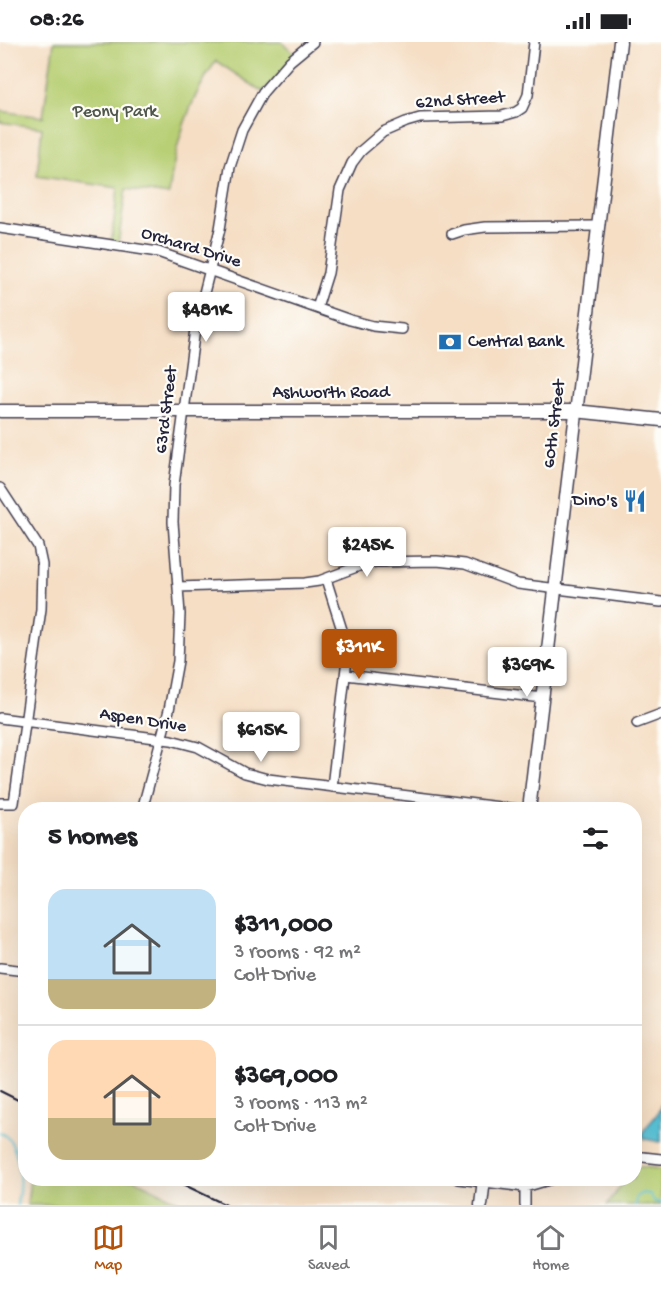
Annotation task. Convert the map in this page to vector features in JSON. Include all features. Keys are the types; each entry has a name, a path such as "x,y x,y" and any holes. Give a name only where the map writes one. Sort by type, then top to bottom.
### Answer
{"main road":[{"name":"60th Street","path":"528,802 543,698 620,42"},
{"name":"Ashworth Road","path":"0,411 575,411 661,420"},
{"path":"481,1205 483,1186"}],"street":[{"name":"63rd Street","path":"144,802 169,710 178,661 180,625 173,505 195,329 220,229 230,167 242,130 260,96 290,60 313,42"},
{"name":"62nd Street","path":"317,308 328,273 340,190 361,151 383,132 420,118 502,116 516,112 522,108 528,95 534,42"},
{"path":"452,234 485,227 597,226"},
{"name":"Orchard Drive","path":"0,228 158,252 363,324 402,329"},
{"path":"0,488 39,546 42,565 41,609 14,803 0,803"},
{"path":"178,587 305,583 326,579 376,562 436,561 465,564 518,584 661,602"},
{"path":"326,579 345,645 346,675 332,787"},
{"path":"346,675 543,698"},
{"path":"637,723 661,714"},
{"name":"Aspen Drive","path":"0,718 161,739 198,747 257,776 459,802"},
{"path":"0,968 18,970"},
{"path":"642,1157 661,1159"},
{"path":"519,1186 528,1186"},
{"path":"525,1187 525,1205"}],"green space":[{"name":"Peony Park","path":"54,42 282,42 296,55 263,92 216,61 190,108 184,125 171,177 169,195 126,189 118,245 111,244 118,188 37,176 42,128 0,122 0,111 43,117"},
{"path":"642,1167 661,1169 661,1205 607,1205 621,1186 642,1186"},
{"path":"29,1186 148,1186 186,1205 27,1205"}],"water":[{"path":"661,1104 661,1142 645,1139 642,1134 658,1113"}],"waterway":[{"path":"0,1132 10,1141 18,1165"},
{"path":"17,1205 19,1186"},
{"path":"635,1205 636,1197 642,1193 650,1194 654,1201 661,1203"}],"railway":[{"path":"0,1091 18,1100"},
{"path":"187,1186 226,1205"}],"place":[{"name":"Central Bank","path":"450,342"},
{"name":"Dino's","path":"635,501"}]}
